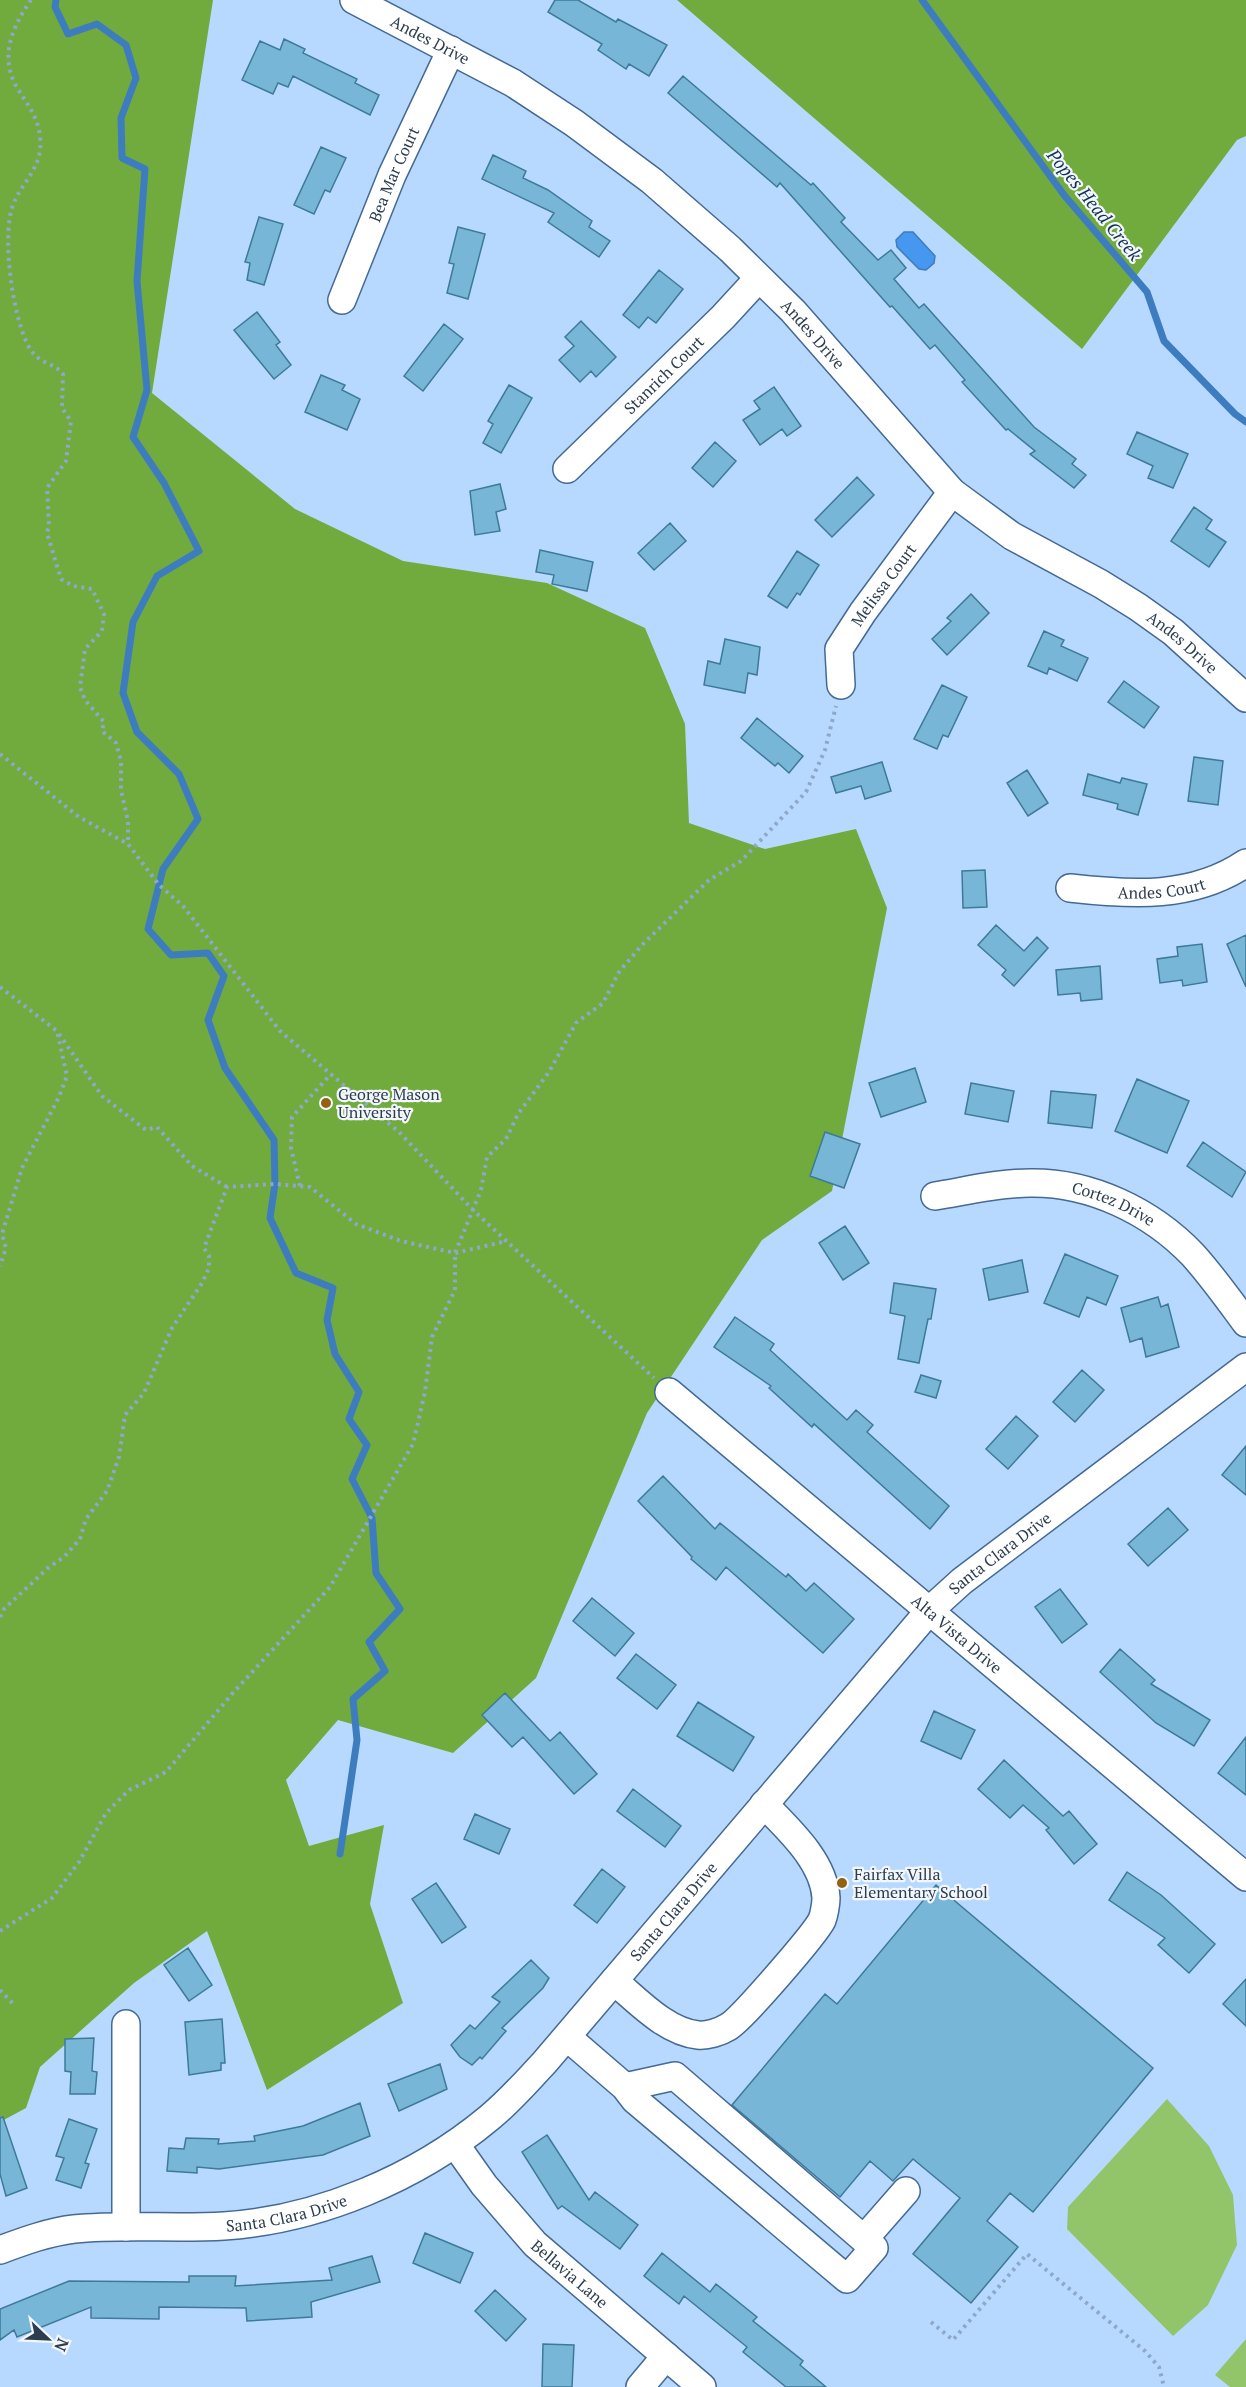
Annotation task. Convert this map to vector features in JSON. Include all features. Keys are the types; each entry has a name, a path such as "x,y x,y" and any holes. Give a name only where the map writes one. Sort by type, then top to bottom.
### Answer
{"street":[{"name":"Andes Drive","path":"354,0 513,83 652,181 730,249 793,311 952,492 1012,536 1101,584 1138,607 1173,632 1246,698"},
{"name":"Bea Mar Court","path":"342,300 392,175 451,50"},
{"name":"Stanrich Court","path":"567,469 723,317 758,279"},
{"name":"Melissa Court","path":"841,685 839,649 952,492"},
{"name":"Andes Court","path":"1071,888 1111,893 1172,892 1204,885 1246,863"},
{"name":"Cortez Drive","path":"935,1196 1010,1183 1033,1182 1078,1189 1114,1201 1161,1226 1192,1254 1246,1323"},
{"name":"Santa Clara Drive","path":"0,2250 27,2240 72,2230 225,2226 307,2211 354,2196 401,2175 456,2144 515,2094 567,2037 930,1610 962,1581 1246,1367"},
{"name":"Alta Vista Drive","path":"669,1392 1246,1877"},
{"path":"614,1981 677,2029 698,2035 713,2033 730,2026 745,2013 822,1921 826,1900 824,1883 816,1867 791,1832 764,1804"},
{"path":"126,2024 126,2227"},
{"path":"567,2037 626,2087 635,2100 847,2278 862,2252 906,2191"},
{"path":"626,2087 675,2076 862,2252"},
{"name":"Bellavia Lane","path":"456,2144 484,2185 535,2244 702,2387"},
{"path":"640,2387 666,2356"}],"path":[{"path":"31,0 18,19 5,55 13,82 32,109 41,138 36,168 12,207 8,279 29,347 45,364 58,367 63,375 62,408 71,421 66,460 47,488 49,525 47,533 61,579 72,586 92,589 104,614 102,631 85,649 80,687 85,700 104,722 102,731 117,743 121,761 121,790 128,821 128,844"},
{"path":"0,1931 52,1898 79,1862 106,1813 129,1790 166,1772 232,1694 330,1587 413,1444 425,1392 432,1337 454,1290 455,1253 481,1190 487,1157 506,1138 518,1114 549,1072 576,1023 603,1003 619,972 642,945 709,880 741,861 806,792 825,750 841,685"},
{"path":"0,754 79,817 128,844 159,885 183,906 280,1031 399,1132 473,1210 669,1392"},
{"path":"0,987 57,1031 102,1096 146,1130 157,1126 192,1166 227,1187 274,1184 310,1187 356,1224 401,1241 455,1253 507,1241"},
{"path":"0,1266 6,1248 2,1234 22,1168 59,1097 67,1076 57,1031"},
{"path":"300,1186 291,1148 292,1117 331,1074"},
{"path":"0,1617 4,1609 48,1568 65,1556 81,1539 86,1519 107,1491 119,1457 125,1414 144,1393 172,1328 202,1283 209,1268 209,1256 204,1248 227,1187"},
{"path":"0,1990 14,2004"},
{"path":"931,2322 953,2340 1027,2254 1146,2351 1159,2367 1164,2387"}],"green space":[{"path":"0,0 213,0 152,393 295,509 403,561 547,583 645,628 685,724 689,823 765,849 856,829 887,908 832,1191 762,1240 647,1413 536,1678 453,1753 338,1720 286,1780 309,1846 384,1825 370,1904 403,2003 267,2090 207,1931 134,1983 40,2067 26,2108 0,2122"},
{"path":"677,0 1246,0 1246,136 1237,140 1082,349"},
{"path":"1167,2099 1209,2146 1233,2195 1237,2245 1208,2305 1173,2336 1067,2229 1068,2207"},
{"path":"1246,2339 1246,2387 1230,2387 1215,2375"}],"water":[{"path":"904,232 913,232 935,256 934,263 926,270 919,269 897,247 896,240"}],"building":[{"path":"555,0 578,0 616,22 618,19 667,45 649,76 629,64 626,69 598,50 602,44 548,12"},
{"path":"284,39 305,49 303,53 357,79 355,83 379,95 370,115 293,76 288,87 278,83 273,94 242,80 260,41 280,50"},
{"path":"683,76 811,185 813,183 845,218 841,222 878,260 891,250 906,268 894,279 919,308 924,304 1034,427 1076,459 1072,464 1086,475 1074,488 1030,454 1035,451 1008,429 1006,430 962,382 965,380 935,345 930,349 780,183 777,187 668,93"},
{"path":"321,147 346,158 330,192 325,190 314,214 294,205"},
{"path":"493,155 526,171 523,178 548,190 592,221 589,227 610,241 599,257 548,222 554,213 482,179"},
{"path":"259,217 283,224 264,285 247,280 250,263 245,262"},
{"path":"458,227 485,234 468,299 447,293 454,264 449,263"},
{"path":"659,270 683,289 656,323 648,317 639,328 623,315"},
{"path":"257,312 280,342 276,345 291,365 274,379 234,330"},
{"path":"581,321 616,357 596,377 591,371 580,382 559,360 574,346 565,337"},
{"path":"444,324 463,339 423,391 404,376"},
{"path":"321,375 345,385 342,390 360,399 347,430 305,412"},
{"path":"509,385 532,398 501,453 483,443 493,424 488,421"},
{"path":"774,387 801,426 787,436 782,429 760,445 743,420 760,409 754,401"},
{"path":"1137,432 1188,454 1173,488 1148,478 1153,466 1127,454"},
{"path":"715,442 736,461 713,487 692,468"},
{"path":"857,477 874,495 832,537 815,520"},
{"path":"500,484 506,509 496,512 500,531 475,535 470,491"},
{"path":"1194,507 1212,520 1206,529 1226,542 1209,567 1171,541"},
{"path":"670,523 686,541 654,570 638,553"},
{"path":"540,550 593,562 587,591 552,584 554,575 536,572"},
{"path":"797,551 819,565 800,595 797,593 787,608 768,596"},
{"path":"971,594 989,613 947,655 932,639 951,621 947,618"},
{"path":"1044,631 1064,640 1061,646 1088,658 1077,681 1049,668 1047,674 1028,666"},
{"path":"725,639 760,647 757,675 748,673 745,693 704,685 708,661 720,664"},
{"path":"1124,681 1159,707 1144,728 1108,702"},
{"path":"942,685 967,697 948,737 943,735 937,749 914,739"},
{"path":"757,718 803,756 789,773 778,763 775,766 741,738"},
{"path":"1194,757 1223,761 1218,805 1188,801"},
{"path":"882,762 891,791 865,799 861,786 836,793 831,777"},
{"path":"1027,770 1048,803 1028,816 1007,783"},
{"path":"1088,774 1120,783 1122,778 1147,784 1138,815 1117,809 1118,804 1083,795"},
{"path":"985,870 987,907 963,908 962,871"},
{"path":"996,925 1024,951 1037,937 1048,948 1014,986 1002,975 1006,970 978,945"},
{"path":"1246,935 1246,987 1227,944"},
{"path":"1202,944 1207,982 1183,986 1182,980 1160,983 1157,959 1178,956 1177,947"},
{"path":"1100,966 1102,999 1081,1001 1080,993 1058,995 1056,970"},
{"path":"915,1068 926,1102 881,1117 869,1083"},
{"path":"1137,1079 1189,1101 1167,1153 1115,1131"},
{"path":"971,1083 1014,1091 1008,1122 965,1114"},
{"path":"1051,1091 1096,1095 1092,1128 1048,1123"},
{"path":"825,1132 860,1144 844,1188 810,1176"},
{"path":"1203,1142 1246,1172 1232,1197 1187,1166"},
{"path":"845,1226 869,1263 843,1280 819,1243"},
{"path":"1065,1254 1118,1276 1106,1305 1087,1297 1079,1317 1044,1303"},
{"path":"1022,1260 1028,1292 989,1300 983,1269"},
{"path":"894,1283 936,1289 931,1319 928,1319 919,1363 898,1359 905,1316 890,1313"},
{"path":"1158,1297 1161,1307 1168,1304 1179,1347 1146,1357 1142,1338 1130,1342 1121,1308"},
{"path":"735,1317 774,1344 770,1350 847,1420 856,1410 873,1425 867,1432 949,1506 930,1529 814,1424 812,1427 769,1388 771,1386 714,1347"},
{"path":"1082,1370 1104,1390 1075,1422 1053,1402"},
{"path":"921,1375 941,1381 936,1398 915,1392"},
{"path":"1016,1416 1038,1436 1008,1469 986,1449"},
{"path":"1246,1446 1246,1495 1222,1475"},
{"path":"663,1476 715,1529 720,1523 786,1577 788,1574 806,1591 814,1583 854,1619 823,1653 726,1567 716,1580 691,1559 692,1557 638,1501"},
{"path":"1168,1508 1188,1530 1148,1566 1128,1544"},
{"path":"1060,1589 1087,1624 1062,1643 1035,1607"},
{"path":"592,1598 634,1633 615,1656 573,1621"},
{"path":"1120,1649 1155,1680 1151,1684 1210,1720 1194,1746 1156,1723 1100,1672"},
{"path":"636,1654 676,1685 657,1709 617,1678"},
{"path":"505,1693 550,1741 560,1732 597,1774 574,1794 523,1737 512,1747 482,1715"},
{"path":"698,1702 754,1737 733,1771 677,1736"},
{"path":"934,1711 975,1730 961,1759 921,1741"},
{"path":"1246,1737 1246,1795 1218,1773"},
{"path":"1004,1760 1063,1816 1069,1811 1097,1844 1074,1864 1046,1830 1049,1828 1023,1805 1010,1818 978,1789"},
{"path":"633,1789 681,1826 665,1847 617,1811"},
{"path":"475,1814 510,1829 499,1854 464,1839"},
{"path":"602,1869 625,1887 597,1923 574,1905"},
{"path":"1127,1872 1161,1895 1215,1944 1189,1973 1158,1945 1165,1938 1109,1900"},
{"path":"436,1883 466,1927 442,1943 412,1899"},
{"path":"936,1885 1153,2068 1033,2212 1010,2193 987,2221 1018,2247 971,2303 913,2254 960,2198 913,2159 893,2181 870,2161 840,2197 732,2105 825,1994 837,2004"},
{"path":"188,1948 212,1985 189,2001 164,1965"},
{"path":"531,1960 549,1978 543,1988 502,2028 506,2031 482,2059 480,2057 472,2065 460,2057 451,2045 470,2025 475,2029 500,2002 492,1997"},
{"path":"1246,1979 1246,2026 1223,2004"},
{"path":"222,2019 225,2063 221,2063 221,2070 189,2075 185,2022"},
{"path":"94,2038 92,2071 97,2072 95,2094 70,2094 71,2072 65,2071 65,2039"},
{"path":"440,2064 447,2089 399,2111 388,2084"},
{"path":"360,2103 370,2136 323,2155 219,2169 197,2167 197,2173 167,2171 169,2148 184,2149 186,2138 219,2139 218,2144 255,2141 254,2136 303,2126"},
{"path":"3,2117 27,2188 6,2196 0,2174 0,2118"},
{"path":"69,2119 97,2129 85,2163 89,2164 81,2188 56,2180 64,2158 56,2156"},
{"path":"547,2135 589,2200 595,2192 638,2225 620,2249 562,2206 558,2209 522,2152"},
{"path":"425,2233 473,2253 460,2283 413,2263"},
{"path":"662,2253 710,2292 716,2284 757,2317 753,2321 803,2361 800,2365 826,2387 786,2387 743,2352 747,2347 684,2296 679,2304 644,2276"},
{"path":"372,2256 380,2282 311,2302 312,2317 247,2321 246,2308 159,2307 159,2319 91,2318 91,2307 17,2337 14,2330 0,2340 0,2309 69,2281 189,2282 189,2276 236,2276 235,2286 332,2280 329,2268"},
{"path":"495,2290 526,2319 506,2341 475,2311"},
{"path":"543,2344 574,2345 572,2387 542,2387"}],"waterway":[{"path":"56,0 55,7 68,34 97,24 126,45 136,78 121,118 122,158 145,169 137,281 147,390 133,437 164,483 199,551 157,576 133,622 123,693 137,732 179,774 198,819 163,869 148,929 171,955 208,953 224,976 208,1020 225,1068 274,1140 275,1184 270,1218 296,1273 333,1288 327,1320 335,1354 359,1392 349,1419 367,1445 352,1479 372,1518 376,1573 400,1609 369,1642 385,1671 353,1699 357,1740 340,1854"},
{"name":"Popes Head Creek","path":"922,0 1064,195 1147,292 1164,341 1235,414 1246,422"}],"place":[{"name":"George Mason University","path":"326,1103"},
{"name":"Fairfax Villa Elementary School","path":"842,1883"}]}
